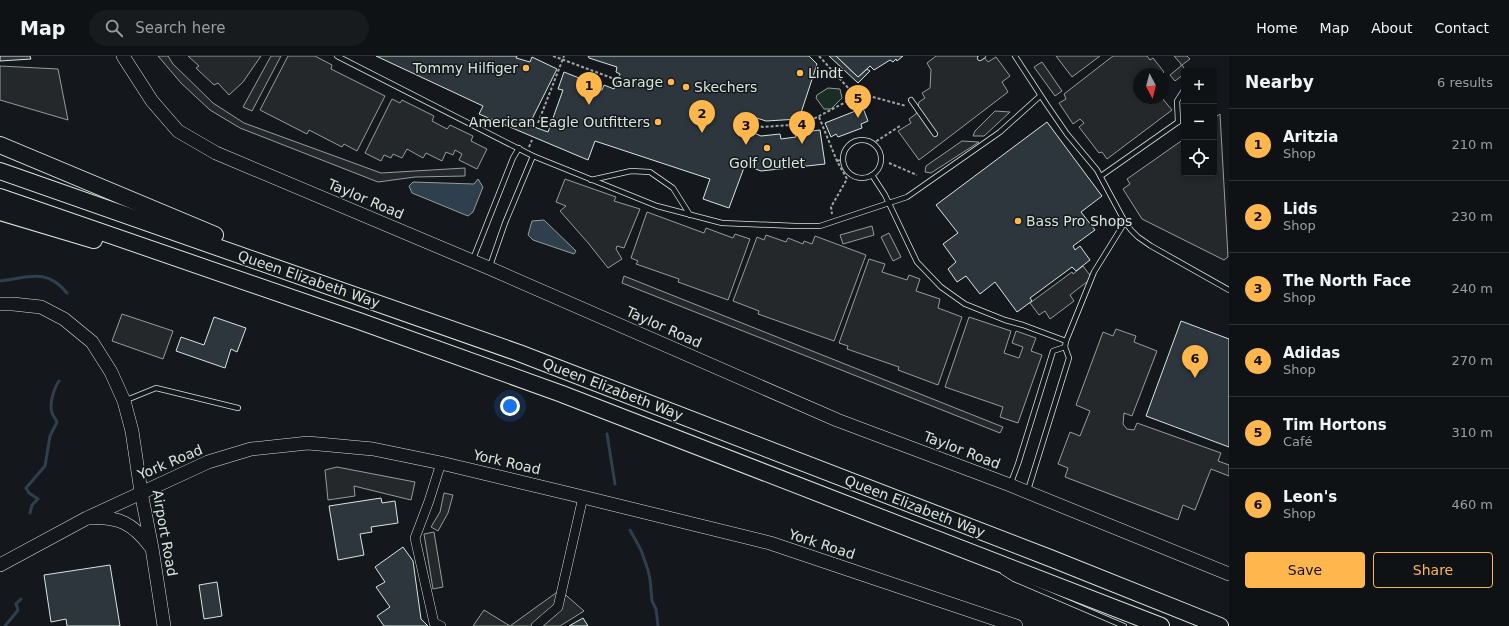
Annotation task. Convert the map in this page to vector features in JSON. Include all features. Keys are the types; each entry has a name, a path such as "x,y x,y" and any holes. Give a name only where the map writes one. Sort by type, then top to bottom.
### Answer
{"highway":[{"path":"0,145 386,306"},
{"name":"Queen Elizabeth Way","path":"0,170 534,358 1050,558 1220,626"},
{"name":"Queen Elizabeth Way","path":"0,197 359,321 562,394 1161,626"},
{"path":"0,212 359,321"}],"main road":[{"name":"Taylor Road","path":"123,56 152,101 178,131 216,153 489,268 837,420 1010,485 1229,574"},
{"name":"Airport Road","path":"0,304 41,307 64,319 92,342 111,372 124,401 132,431 164,626"},
{"name":"York Road","path":"0,565 87,518 208,462 251,449 308,443 373,449 441,463 770,543 1016,626"},
{"path":"87,518 106,517 124,522 140,533 152,548"}],"street":[{"path":"440,626 434,623 415,538 441,463"},
{"path":"536,626 558,607 583,497"}],"lane":[{"path":"337,56 533,156 657,206 722,223 820,226 907,197 994,136 1040,96"},
{"path":"1015,56 1040,96 1067,134 1097,170 1125,222 1138,237 1151,246 1229,290"},
{"path":"1178,122 1178,101 1181,96"},
{"path":"911,100 935,134"},
{"path":"1101,176 1178,122"},
{"path":"861,141 872,144 880,153 880,166 872,175 861,178 850,174 844,165 843,159 847,149 856,142 861,141"},
{"path":"472,261 513,158 519,148"},
{"path":"489,268 505,223 533,156"},
{"path":"590,180 631,172 650,172 673,188 690,215"},
{"path":"872,175 885,195 918,262 941,287 965,304 1066,341"},
{"path":"1027,492 1070,358 1065,347 1066,341 1094,272 1125,222"},
{"path":"1010,485 1018,464 1053,351 1065,347"},
{"path":"124,401 156,388 238,408"},
{"path":"980,556 1014,580 1124,626"}],"path":[{"path":"552,56 612,78"},
{"path":"538,123 564,56"},
{"path":"819,56 851,91 907,106"},
{"path":"741,123 763,127 804,124 861,94"},
{"path":"819,117 846,179 831,207 832,222"},
{"path":"872,144 900,126"},
{"path":"837,161 843,159"},
{"path":"889,163 917,175"}],"green space":[{"path":"828,88 840,89 842,98 831,109 824,109 816,98 817,95"}],"shaded area":[{"path":"158,56 168,56 173,64 213,103 244,123 381,173 465,168 465,176 415,177 378,182 240,128 210,110 181,83"},
{"path":"188,56 261,56 243,82 229,95 218,83 214,85 196,68 199,66"},
{"path":"271,56 281,56 252,111 243,107"},
{"path":"288,56 315,56 332,65 331,69 385,96 357,151 344,144 342,147 309,130 307,134 260,110"},
{"path":"936,56 983,56 988,62 996,57 1010,76 1002,82 1008,92 919,160 898,131 911,123 909,119 916,114 919,102 925,98 922,93 930,88 931,70 927,63"},
{"path":"1056,56 1100,56 1072,77"},
{"path":"1113,56 1147,56 1150,60 1153,58 1161,68 1133,68 1133,104 1167,104 1172,110 1107,159 1102,152 1099,153 1079,127 1084,123 1080,119 1073,124 1059,103 1066,99 1064,94"},
{"path":"1174,56 1187,56 1190,59 1182,65 1184,68 1181,68 1181,76 1175,81 1170,75 1181,66"},
{"path":"1042,62 1062,91 1055,96 1034,67"},
{"path":"0,66 58,69 68,120 0,100"},
{"path":"392,99 400,103 402,100 434,116 432,121 447,129 450,125 473,136 471,141 487,149 477,169 459,160 462,154 455,150 453,155 446,152 442,161 426,153 423,158 407,149 402,158 393,154 391,158 384,155 381,161 365,153"},
{"path":"995,111 1010,112 984,136 973,136 975,131"},
{"path":"1220,114 1228,257 1224,260 1142,219 1123,189 1130,184 1127,179 1181,141 1181,176 1217,176 1217,116"},
{"path":"962,141 979,142 931,173 925,172 926,166"},
{"path":"565,179 616,197 614,201 640,209 624,248 617,246 616,249 622,259 608,268 560,211 566,206 556,202"},
{"path":"647,212 704,233 706,228 733,238 735,234 750,239 728,300 678,282 679,279 636,264 638,261 631,258"},
{"path":"872,226 874,235 843,244 840,235"},
{"path":"889,233 901,257 893,261 881,237"},
{"path":"766,235 786,242 788,238 803,244 804,241 812,244 815,236 866,255 834,341 758,314 759,311 733,301 757,237 764,240"},
{"path":"869,259 885,264 882,272 907,280 909,275 920,279 916,291 940,299 938,308 962,317 938,385 898,370 899,367 847,349 848,346 839,343"},
{"path":"1083,266 1092,278 1070,295 1074,301 1050,319 1045,311 1039,315 1030,303 1072,272 1073,274"},
{"path":"624,276 1003,427 1000,433 622,283"},
{"path":"122,314 173,331 163,359 112,341"},
{"path":"969,317 1011,331 1004,353 1019,358 1023,347 1012,343 1016,331 1036,338 1031,351 1042,355 1018,423 1000,417 1003,407 945,387"},
{"path":"1116,329 1136,336 1134,342 1157,351 1132,416 1124,413 1123,424 1127,429 1134,430 1137,423 1221,453 1218,461 1229,465 1229,476 1211,469 1195,510 1183,505 1178,520 1065,477 1068,468 1058,464 1070,432 1080,436 1090,411 1076,405 1103,332 1113,336"},
{"path":"337,467 415,482 411,500 354,486 355,496 328,500 325,470"},
{"path":"444,493 453,495 448,513 438,531 431,527 440,512"},
{"path":"434,532 443,587 433,589 424,534"},
{"path":"560,590 584,611 560,626 510,626"},
{"path":"484,610 510,626 473,626"}],"water":[{"path":"478,179 483,187 473,212 468,216 412,193 409,186 413,182 474,184"},
{"path":"544,220 576,251 574,254 533,240 528,235 532,221"}],"building":[{"path":"0,56 30,56 31,59 0,61"},
{"path":"376,56 517,56 516,58 530,62 532,57 557,69 529,125 548,132 563,90 558,89 564,72 589,82 588,86 602,90 604,85 614,89 620,74 616,72 617,67 589,58 588,56 809,56 817,64 799,119 766,121 741,113 735,131 752,136 754,133 761,136 780,134 781,139 796,137 795,133 820,130 825,164 761,171 745,165 729,208 703,199 710,179 595,141 588,160 479,114 483,106"},
{"path":"829,56 836,56 858,77 867,69 870,71 858,83"},
{"path":"836,56 903,56 897,61 896,59 893,62 890,60 874,70 870,66 858,77"},
{"path":"863,108 868,121 861,124 862,128 838,137 836,134 831,137 825,123"},
{"name":"Bass Pro Shops","path":"1047,122 1102,196 1081,212 1095,230 1073,246 1075,250 1080,246 1090,260 1076,271 1072,267 1030,298 1032,301 1017,312 995,282 980,294 966,276 957,282 948,269 956,262 943,244 958,233 936,205"},
{"path":"214,317 246,328 237,352 231,349 225,368 176,351 181,337 204,345"},
{"path":"1181,321 1229,339 1229,447 1146,416"},
{"path":"381,498 382,503 395,501 398,523 371,527 372,532 360,534 364,555 338,560 329,506"},
{"path":"403,547 413,561 421,619 428,626 384,626 377,616 390,607 376,587 385,582 375,567"},
{"path":"110,565 120,626 67,626 66,619 51,622 44,575"},
{"path":"217,582 222,616 204,619 199,585"},
{"path":"583,618 588,626 569,626"}],"waterway":[{"path":"0,281 36,276 44,277 52,280 67,293"},
{"path":"30,513 32,505 38,499 29,493 26,488 45,466 50,436 57,422 52,413 51,405 55,388 59,381"},
{"path":"607,434 615,484"},
{"path":"630,530 641,550 648,570 652,601 656,609 658,626"},
{"path":"5,626 18,610 16,604 21,599"}],"place":[{"name":"Tommy Hilfiger","path":"526,68"},
{"name":"Lindt","path":"800,73"},
{"name":"Garage","path":"671,82"},
{"name":"Skechers","path":"686,87"},
{"name":"Aritzia","path":"589,105"},
{"name":"Tim Hortons","path":"858,118"},
{"name":"American Eagle Outfitters","path":"658,122"},
{"name":"Lids","path":"702,133"},
{"name":"Adidas","path":"802,144"},
{"name":"The North Face","path":"746,145"},
{"name":"Golf Outlet","path":"767,148"},
{"name":"Bass Pro Shops","path":"1018,221"},
{"name":"Leon's","path":"1195,378"}]}
